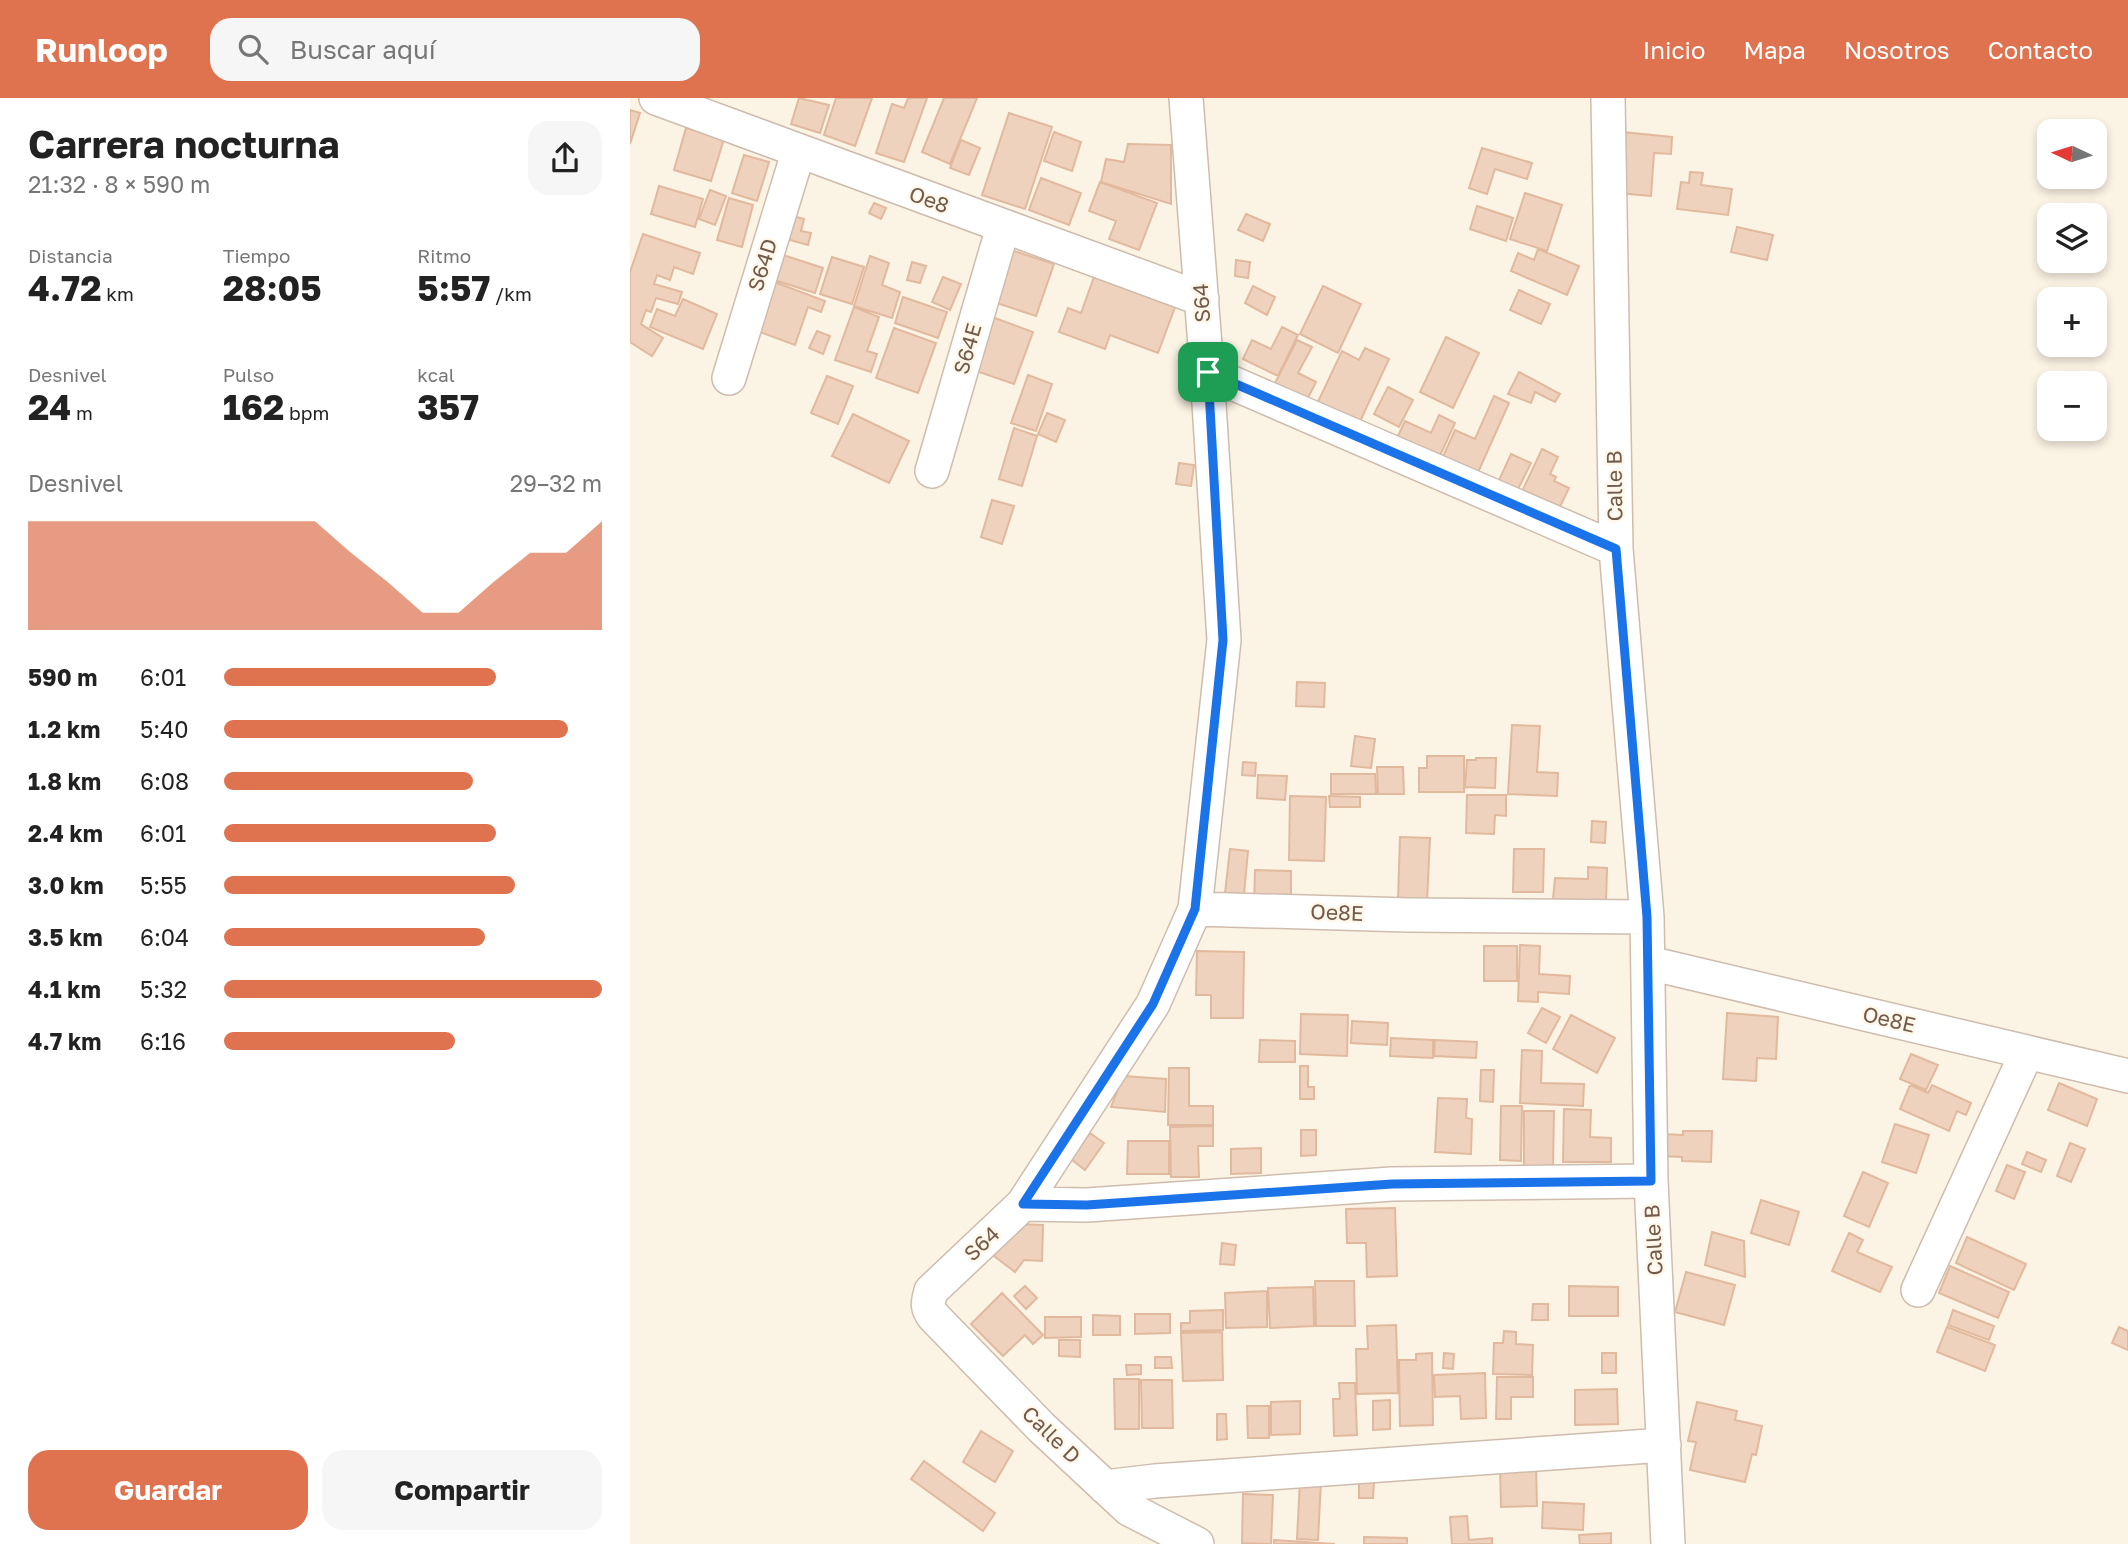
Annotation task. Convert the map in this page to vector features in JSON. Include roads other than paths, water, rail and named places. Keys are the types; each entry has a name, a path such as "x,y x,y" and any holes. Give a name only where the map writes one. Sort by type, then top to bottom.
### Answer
{"street":[{"name":"Oe8","path":"656,98 798,153 1202,299"},
{"name":"S64","path":"928,1301 931,1291 1023,1204 1153,1004 1195,909 1223,640 1208,372 1186,98"},
{"name":"Calle B","path":"1608,98 1616,549 1647,917 1651,1181 1668,1544"},
{"name":"S64D","path":"729,378 798,153"},
{"name":"S64E","path":"932,471 1003,227"},
{"path":"1208,372 1616,549"},
{"name":"Oe8E","path":"1195,909 1408,915 1647,917"},
{"name":"Oe8E","path":"1649,963 2128,1076"},
{"path":"1918,1290 2027,1052"},
{"path":"1023,1204 1087,1205 1392,1184 1651,1181"},
{"name":"Calle D","path":"928,1301 928,1310 933,1317 1042,1428 1129,1509 1197,1544"},
{"path":"1105,1487 1155,1481 1664,1445"}]}
